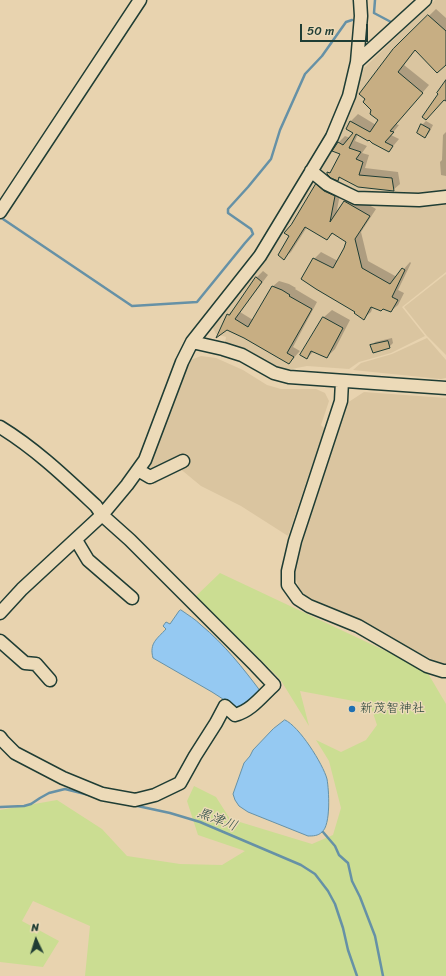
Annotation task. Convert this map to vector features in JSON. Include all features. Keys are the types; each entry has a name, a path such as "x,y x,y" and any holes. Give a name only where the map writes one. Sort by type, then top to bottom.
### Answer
{"street":[{"path":"0,212 140,0"},
{"path":"0,613 22,590 102,516 145,460 182,362 192,342 260,256 332,137 349,96 357,62 361,16 360,0"},
{"path":"357,62 425,0"},
{"path":"311,171 327,184 356,198 419,200 446,197"},
{"path":"192,342 242,355 274,373 289,377 446,388"},
{"path":"342,381 341,401 295,541 288,571 288,585 298,599 309,606 358,626 428,666 446,671"},
{"path":"0,427 14,435 46,460 96,506 102,516 135,546 274,685 243,713 235,715 225,706 180,783 155,795 135,800 102,794 63,778 15,753 0,737"},
{"path":"138,470 150,477 183,461"},
{"path":"76,540 88,560 132,598"},
{"path":"0,640 25,663 36,664 50,680"}],"shaded area":[{"path":"435,0 446,0 446,194 349,193 320,173 346,121 364,68"},
{"path":"316,178 352,202 360,204 375,202 446,203 446,272 402,307 425,336 391,353 359,362 349,369 307,366 286,370 276,367 245,348 225,343 226,337 216,334 212,326 269,253"},
{"path":"446,274 446,355 427,336 404,307"},
{"path":"427,338 446,360 446,378 441,379 353,370 361,363 392,354"},
{"path":"201,356 216,358 243,370 267,385 281,389 316,389 325,393 329,401 321,425 326,430 312,465 288,536 241,506 201,486 178,467 161,475 156,484 142,477 152,459 188,361"},
{"path":"364,392 446,398 446,665 443,665 306,596 299,588 294,573 328,452 344,405"}],"green space":[{"path":"220,573 426,670 446,704 446,976 85,976 90,926 33,901 22,921 59,941 43,967 0,962 0,810 57,800 102,829 127,856 180,864 222,865 245,851 198,835 187,801 194,786 216,797 230,819 312,844 333,835 341,808 329,761 316,740 341,752 366,740 377,725 370,704 300,691 309,726 280,679 196,596"}],"water":[{"path":"181,610 218,640 261,692 240,710 153,658 153,645 166,629 163,626 166,622 170,624"},
{"path":"285,720 297,730 310,746 321,764 327,779 329,799 327,822 322,832 315,836 308,836 248,812 239,806 233,794 244,763 253,750 273,729"}],"building":[{"path":"428,15 446,31 446,65 437,73 415,50 398,72 423,93 390,131 394,132 385,142 393,146 389,152 356,134 349,148 361,152 356,159 363,162 359,175 392,178 394,191 358,187 339,177 338,181 331,178 327,172 330,173 340,154 332,151 338,142 343,145 353,133 346,129 350,121 370,132 378,120 370,114 371,110 363,102 365,99 359,94 393,49"},
{"path":"446,80 446,101 444,100 426,120 422,117"},
{"path":"421,124 430,129 425,138 417,133"},
{"path":"316,184 324,191 335,196 330,222 344,201 370,216 355,239 362,268 390,284 402,268 405,270 392,297 398,300 391,312 383,309 381,311 371,307 364,320 354,313 355,312 301,279 313,258 333,268 346,242 332,233 327,240 305,227 284,260 278,255 289,236 284,233 291,225"},
{"path":"256,277 262,282 235,319 248,327 272,286 282,290 290,295 289,296 312,309 287,353 294,357 289,364 227,330 216,338 227,314 229,315"},
{"path":"323,317 343,328 327,358 311,351 307,359 300,355"},
{"path":"388,341 390,348 373,353 370,345"}],"waterway":[{"path":"375,0 374,13 391,22"},
{"path":"0,217 132,306 197,302 253,234 251,229 228,213 228,209 271,159 280,130 305,74 322,56 346,22 352,20"},
{"name":"黒津川","path":"0,807 24,806 31,804 49,793 65,789 89,795"},
{"name":"黒津川","path":"133,805 170,813 200,822 301,865 315,874 328,891 335,904 357,976"},
{"path":"323,832 335,846 339,855 348,863 352,881 360,897 375,936 383,976"}],"place":[{"name":"新茂智神社","path":"352,709"}]}
